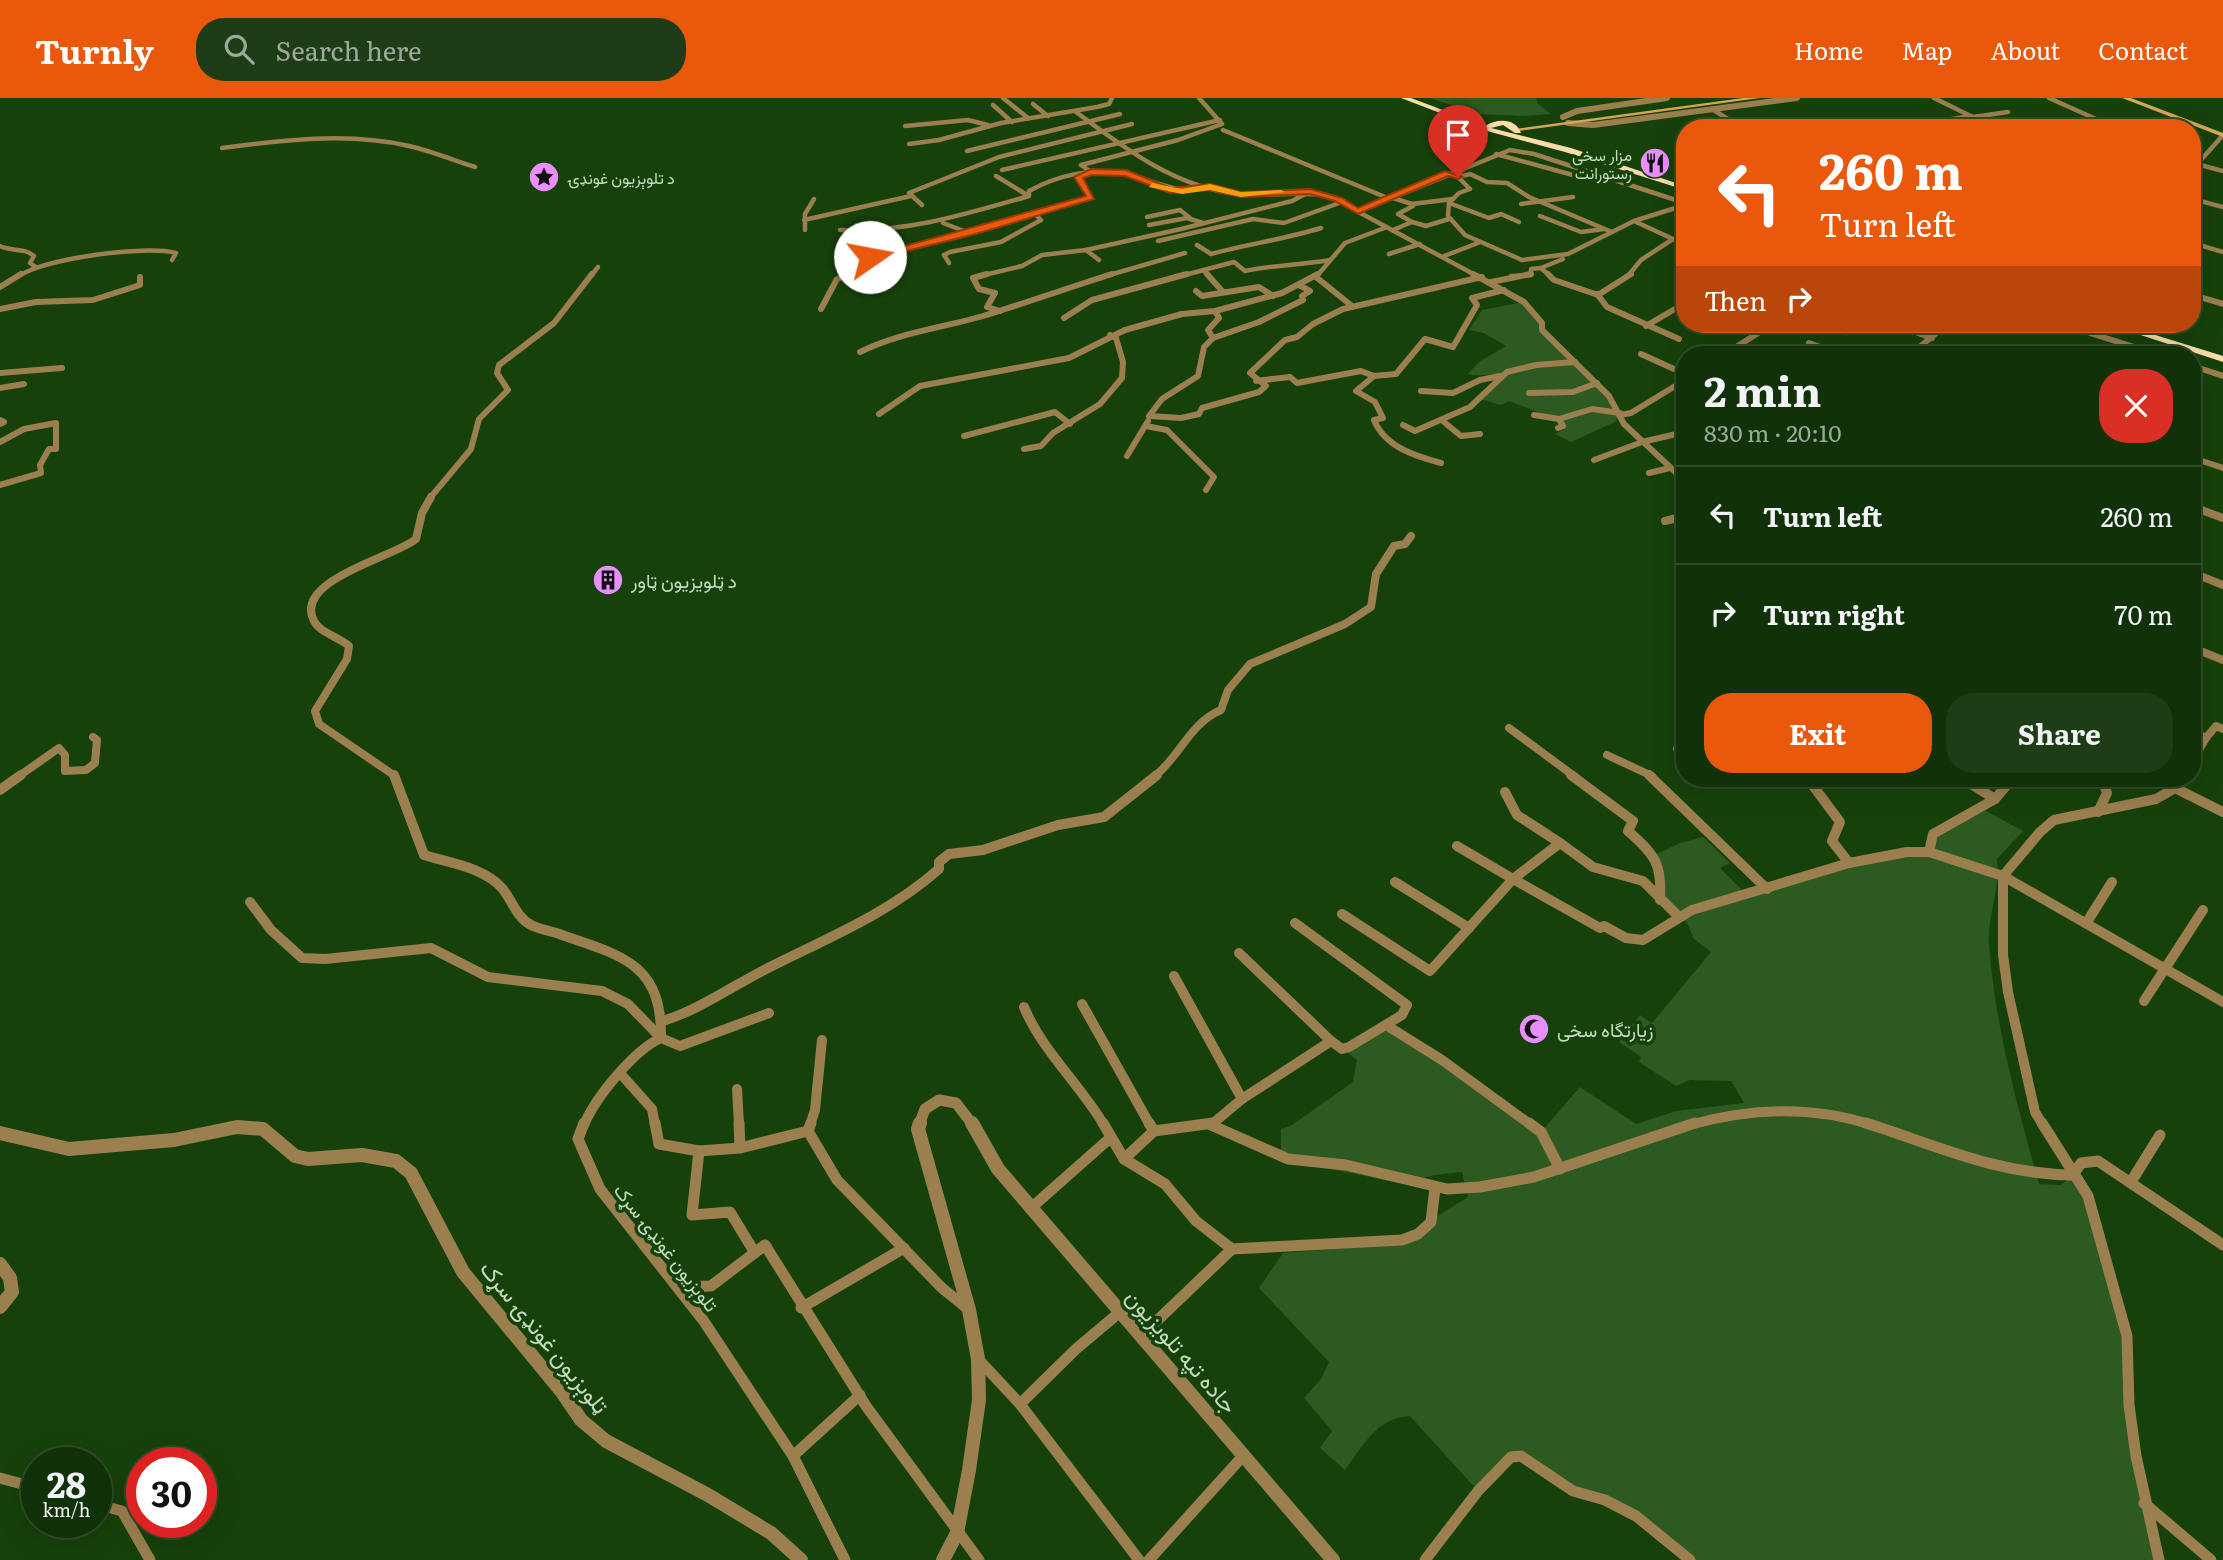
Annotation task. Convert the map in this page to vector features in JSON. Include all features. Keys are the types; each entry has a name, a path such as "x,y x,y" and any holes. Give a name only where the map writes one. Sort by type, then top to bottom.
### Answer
{"highway":[{"path":"1404,98 1503,134 1568,150 1676,184"},
{"path":"1416,98 1495,123 1509,124 1518,130 1676,184"},
{"path":"1487,128 1495,123"},
{"path":"1503,134 1518,130"},
{"path":"2140,333 2181,346"},
{"path":"2201,352 2223,359"}],"main road":[{"path":"1518,130 1712,98"},
{"path":"1509,124 1757,98"},
{"path":"2125,98 2182,119"},
{"path":"2132,98 2185,119"},
{"path":"2201,125 2223,134"},
{"path":"2201,126 2223,134"}],"street":[{"path":"1003,98 1028,118"},
{"path":"1109,104 1112,98"},
{"path":"1091,172 1081,165 1136,152 1222,124 1199,98"},
{"path":"1667,98 1577,111 1566,120 1581,126 1797,98"},
{"path":"1934,98 1976,119"},
{"path":"2049,98 2096,119"},
{"path":"1033,104 1048,116"},
{"path":"909,144 939,140 990,125 1109,104"},
{"path":"1109,104 1159,145"},
{"path":"993,105 1012,122"},
{"path":"1713,109 1728,119"},
{"path":"1076,111 1180,179 1241,194 1310,192 1342,202 1491,282 1524,302 1542,323 1542,330 1597,383 1620,414 1624,424 1676,473"},
{"path":"1958,119 2008,112"},
{"path":"967,151 1120,114"},
{"path":"905,126 968,120 990,125"},
{"path":"1002,170 1220,120"},
{"path":"911,196 911,192 999,157 1132,124"},
{"path":"1223,131 1413,206"},
{"path":"2201,160 2223,134"},
{"path":"222,148 295,139 369,139 402,144 475,167"},
{"path":"1551,159 1568,150"},
{"path":"1358,212 1496,154 1523,151 1676,201"},
{"path":"1496,154 1564,175 1591,180 1598,174"},
{"path":"2201,168 2223,171"},
{"path":"1029,196 1029,191 1043,183 1091,172 1126,173 1170,191 1210,187"},
{"path":"1448,173 1458,177 1470,189 1451,201"},
{"path":"1625,183 1639,173"},
{"path":"1458,177 1470,174 1487,182 1507,183 1609,231"},
{"path":"996,176 1029,196"},
{"path":"821,309 828,301 827,294 837,279 851,276 855,270 852,262 969,233 1091,198 1078,177"},
{"path":"1000,311 987,306 995,293 979,289 973,278 1022,266 1042,255 1086,250 1203,223 1292,201 1310,192"},
{"path":"911,196 922,205"},
{"path":"804,220 911,196"},
{"path":"840,230 878,232 937,222 1029,196"},
{"path":"1521,204 1532,199 1573,197"},
{"path":"1449,219 1426,226 1398,215 1413,206 1442,198 1491,218 1501,214 1519,222"},
{"path":"805,230 804,220 814,199"},
{"path":"1449,219 1451,201"},
{"path":"2201,201 2223,207"},
{"path":"1158,241 1253,219 1284,223 1342,202"},
{"path":"1449,219 1478,243 1522,260 1565,254 1591,245 1609,231 1676,207"},
{"path":"1147,217 1180,209 1190,218 1203,223"},
{"path":"949,262 944,255 1000,242 1041,220 1035,215 1041,212"},
{"path":"1541,216 1581,232 1609,231"},
{"path":"1301,217 1295,228 1302,234"},
{"path":"1149,225 1190,218"},
{"path":"1634,221 1676,241"},
{"path":"937,222 951,224 969,233"},
{"path":"879,414 920,386 1069,358 1087,351 1110,335 1182,314 1215,311 1273,296 1316,277 1345,243 1412,222"},
{"path":"1197,244 1211,254 1275,237 1284,239 1321,228"},
{"path":"1597,294 1633,273 1641,260 1673,239"},
{"path":"1444,256 1478,243"},
{"path":"1389,254 1420,244"},
{"path":"2201,245 2223,252"},
{"path":"0,246 10,251 22,248 30,252 34,256 30,263 36,267"},
{"path":"0,287 36,267 161,249 176,253 172,260"},
{"path":"1086,250 1099,260"},
{"path":"860,352 880,342 921,329 1000,311 1025,300 1185,253"},
{"path":"1491,282 1512,275 1531,275 1531,269 1541,268 1564,258 1565,254"},
{"path":"1064,318 1084,304 1234,262 1245,271 1276,264 1285,267 1330,260"},
{"path":"598,267 554,323 499,365 497,373 508,390 494,407 475,421 472,428 475,442 470,452 450,471 431,496 421,515 422,529 416,539 357,566 326,585 317,596 312,605 314,620 320,630 349,646 347,659 315,710 319,724 394,774 424,855 456,863 498,884 526,922 608,951 638,968 654,982 663,1021 661,1038"},
{"path":"1541,268 1554,280 1597,294 1607,307 1679,339"},
{"path":"1204,271 1223,292"},
{"path":"0,309 36,302 93,300 117,289 135,288 140,285 140,277"},
{"path":"1316,277 1352,306"},
{"path":"1149,416 1181,418 1199,414 1202,408 1240,399 1266,386 1256,381 1250,373 1268,354 1326,317 1352,306 1482,277"},
{"path":"1127,456 1146,426 1149,416 1162,399 1198,376 1204,347 1213,338 1239,327 1251,326 1303,300 1305,298 1302,296 1310,291 1299,285"},
{"path":"1196,291 1202,296 1259,286 1273,296"},
{"path":"1103,289 1109,296"},
{"path":"1256,381 1290,377 1297,383 1361,371 1374,376 1396,373 1425,340 1453,347 1477,305 1472,298 1504,290"},
{"path":"2201,297 2223,304"},
{"path":"1646,326 1676,308"},
{"path":"1213,338 1208,330 1219,318 1215,311"},
{"path":"1738,346 1758,333"},
{"path":"1918,333 1932,338"},
{"path":"1922,346 1937,333"},
{"path":"2090,333 2131,346"},
{"path":"1024,449 1041,446 1053,433 1100,404 1122,378 1123,362 1115,338 1110,335"},
{"path":"1809,343 1818,346"},
{"path":"1641,354 1676,370"},
{"path":"1421,391 1453,393 1480,380 1527,367 1575,362"},
{"path":"0,373 62,368"},
{"path":"2201,369 2223,376"},
{"path":"1374,376 1356,391 1375,402 1383,418 1374,420 1380,432 1402,448 1441,463"},
{"path":"1403,425 1415,431 1444,422 1474,405 1490,391 1500,376"},
{"path":"1529,393 1573,392 1597,383"},
{"path":"0,388 24,384"},
{"path":"1534,415 1559,419 1592,409 1620,414 1631,413 1676,386"},
{"path":"964,436 1055,412 1070,424"},
{"path":"1558,428 1563,426 1559,419"},
{"path":"1444,422 1461,436 1479,434"},
{"path":"0,442 24,429 56,423 56,449 48,449 40,465 41,473 0,485"},
{"path":"1146,426 1167,430 1214,477 1206,490"},
{"path":"1594,460 1643,442 1676,434"},
{"path":"2201,461 2223,468"},
{"path":"1649,473 1670,467"},
{"path":"2201,510 2223,518"},
{"path":"1665,521 1676,518"},
{"path":"663,1021 688,1013 767,968 868,919 931,879 939,869 939,862 949,854 983,850 1058,825 1104,817 1117,809 1168,766 1190,733 1207,716 1221,710 1228,690 1250,664 1345,624 1371,607 1376,590 1376,574 1394,547 1405,544 1411,536"},
{"path":"2201,576 2223,585"},
{"path":"2201,651 2223,660"},
{"path":"2201,746 2216,726 2223,729"},
{"path":"1509,728 1633,821 1628,831 1656,857 1662,869 1660,901"},
{"path":"2201,736 2206,738"},
{"path":"0,790 59,748 65,755 65,771 86,770 95,763 99,751 97,740 93,737"},
{"path":"1607,755 1658,782 1767,889"},
{"path":"1814,787 1840,822 1832,841 1849,863"},
{"path":"1976,787 1995,799"},
{"path":"1929,852 1929,841 1933,834 1995,799 2005,787"},
{"path":"2098,812 2107,793 2105,787"},
{"path":"2159,1560 2144,1503 2129,1405 2127,1336 2088,1196 2035,1112 2008,992 2003,955 2003,876 2016,865 2041,831 2055,820 2160,798 2174,787"},
{"path":"2185,787 2223,812"},
{"path":"1505,792 1517,815 1594,867 1643,881 1660,901 1679,917"},
{"path":"1342,914 1430,971 1513,879 1560,843"},
{"path":"1457,846 1600,929 1604,926 1626,938 1643,940 1692,910 1849,863 1908,852 1946,855 2003,876 2223,1002"},
{"path":"1395,882 1469,928"},
{"path":"2087,922 2112,882"},
{"path":"250,902 271,930 302,958 325,960 431,948 463,967 488,976 603,991 628,1004 661,1038 686,1046 769,1013"},
{"path":"2144,1001 2203,910"},
{"path":"1239,953 1342,1049 1402,1015 1407,1005 1295,923"},
{"path":"1174,976 1242,1099"},
{"path":"1082,1004 1154,1131"},
{"path":"1024,1007 1034,1031 1053,1058 1069,1071 1086,1093 1110,1139 1124,1159 1164,1184 1196,1221 1233,1249 1402,1240 1418,1234 1431,1222 1435,1188"},
{"path":"1386,1026 1442,1060 1541,1132 1560,1169"},
{"name":"تلوېزيون غونډۍ سړک","path":"661,1038 647,1044 590,1107 578,1139 600,1189 679,1287 793,1456 845,1560"},
{"path":"822,1040 815,1110 808,1131 837,1180 969,1310 978,1359 979,1400 957,1533 943,1560"},
{"path":"1211,1125 1242,1099 1331,1041"},
{"path":"620,1073 652,1110 659,1144 699,1150 740,1148 808,1131"},
{"path":"737,1089 740,1148"},
{"name":"جاده تپه تلویزیون","path":"969,1310 918,1129 925,1109 939,1100 956,1103 972,1123 998,1169 1333,1560"},
{"path":"1124,1159 1154,1131 1211,1125 1289,1160 1346,1165 1435,1188 1463,1188 1560,1169 1681,1126 1731,1116 1798,1110 1855,1121 1981,1165 2043,1177 2073,1175"},
{"name":"ټلوېزيون غونډۍ سړک","path":"0,1133 69,1149 101,1149 174,1140 237,1127 262,1129 295,1156 308,1159 362,1154 396,1161 411,1173 446,1235 463,1272 556,1383 581,1420 606,1441 708,1495 771,1533 801,1560"},
{"path":"2132,1182 2160,1135"},
{"path":"1031,1208 1110,1139"},
{"path":"699,1150 692,1215 730,1212 755,1253"},
{"path":"2073,1175 2081,1163 2098,1161 2223,1245"},
{"path":"679,1287 711,1286 765,1245 801,1308 901,1458 979,1560"},
{"path":"801,1308 904,1248"},
{"path":"1141,1336 1233,1249"},
{"path":"0,1264 10,1278 12,1292 0,1307"},
{"path":"1020,1404 1076,1349 1120,1312"},
{"path":"978,1359 1020,1404 1139,1560"},
{"path":"793,1456 860,1395"},
{"path":"1149,1560 1243,1456"},
{"path":"1425,1560 1478,1491 1511,1457 1521,1456 1573,1490 1605,1500 1636,1516 1690,1560"},
{"path":"0,1478 21,1484"},
{"path":"2144,1503 2211,1560"},
{"path":"112,1508 122,1511 150,1560"}],"green space":[{"path":"1430,98 1536,98 1538,104 1551,114 1479,114"},
{"path":"1524,302 1535,313 1540,327 1583,368 1620,415 1615,422 1571,442 1555,434 1564,429 1551,417 1509,401 1501,405 1480,399 1505,377 1468,374 1479,362 1506,346 1484,333 1469,330 1482,310"},
{"path":"1977,806 2023,831 1997,859 1997,881 1989,933 1996,1005 2015,1095 2039,1184 2061,1185 2073,1175 2088,1196 2127,1336 2129,1405 2159,1560 1690,1560 1636,1516 1573,1491 1521,1456 1478,1491 1410,1416 1398,1418 1380,1427 1365,1442 1345,1470 1320,1448 1332,1431 1304,1398 1321,1379 1329,1362 1259,1288 1283,1253 1392,1245 1468,1197 1462,1172 1434,1175 1404,1184 1281,1159 1281,1129 1292,1125 1353,1082 1357,1060 1342,1049 1386,1025 1541,1132 1580,1087 1636,1124 1676,1111 1744,1103 1731,1081 1690,1080 1676,1086 1639,1062 1641,1057 1619,1042 1640,1015 1652,1023 1711,952 1694,939 1687,923 1658,898 1655,855 1680,843 1703,837 1730,863 1720,868 1746,894 1902,851 1935,856 1935,839"}],"slow traffic":[{"path":"1152,185 1170,191 1210,187 1241,194 1281,192"}],"place":[{"name":"مزار سخی رستورانت","path":"1655,163"},
{"name":"د تلوېزیون غونډۍ","path":"544,177"},
{"name":"د ټلویزیون ټاور","path":"608,580"},
{"name":"زیارتگاه سخی","path":"1534,1029"}],"route":[{"path":"870,257 969,233 1091,198 1078,177 1091,172 1126,173 1170,191 1210,187 1241,194 1310,192 1339,200 1358,212 1448,173 1458,177"}]}
